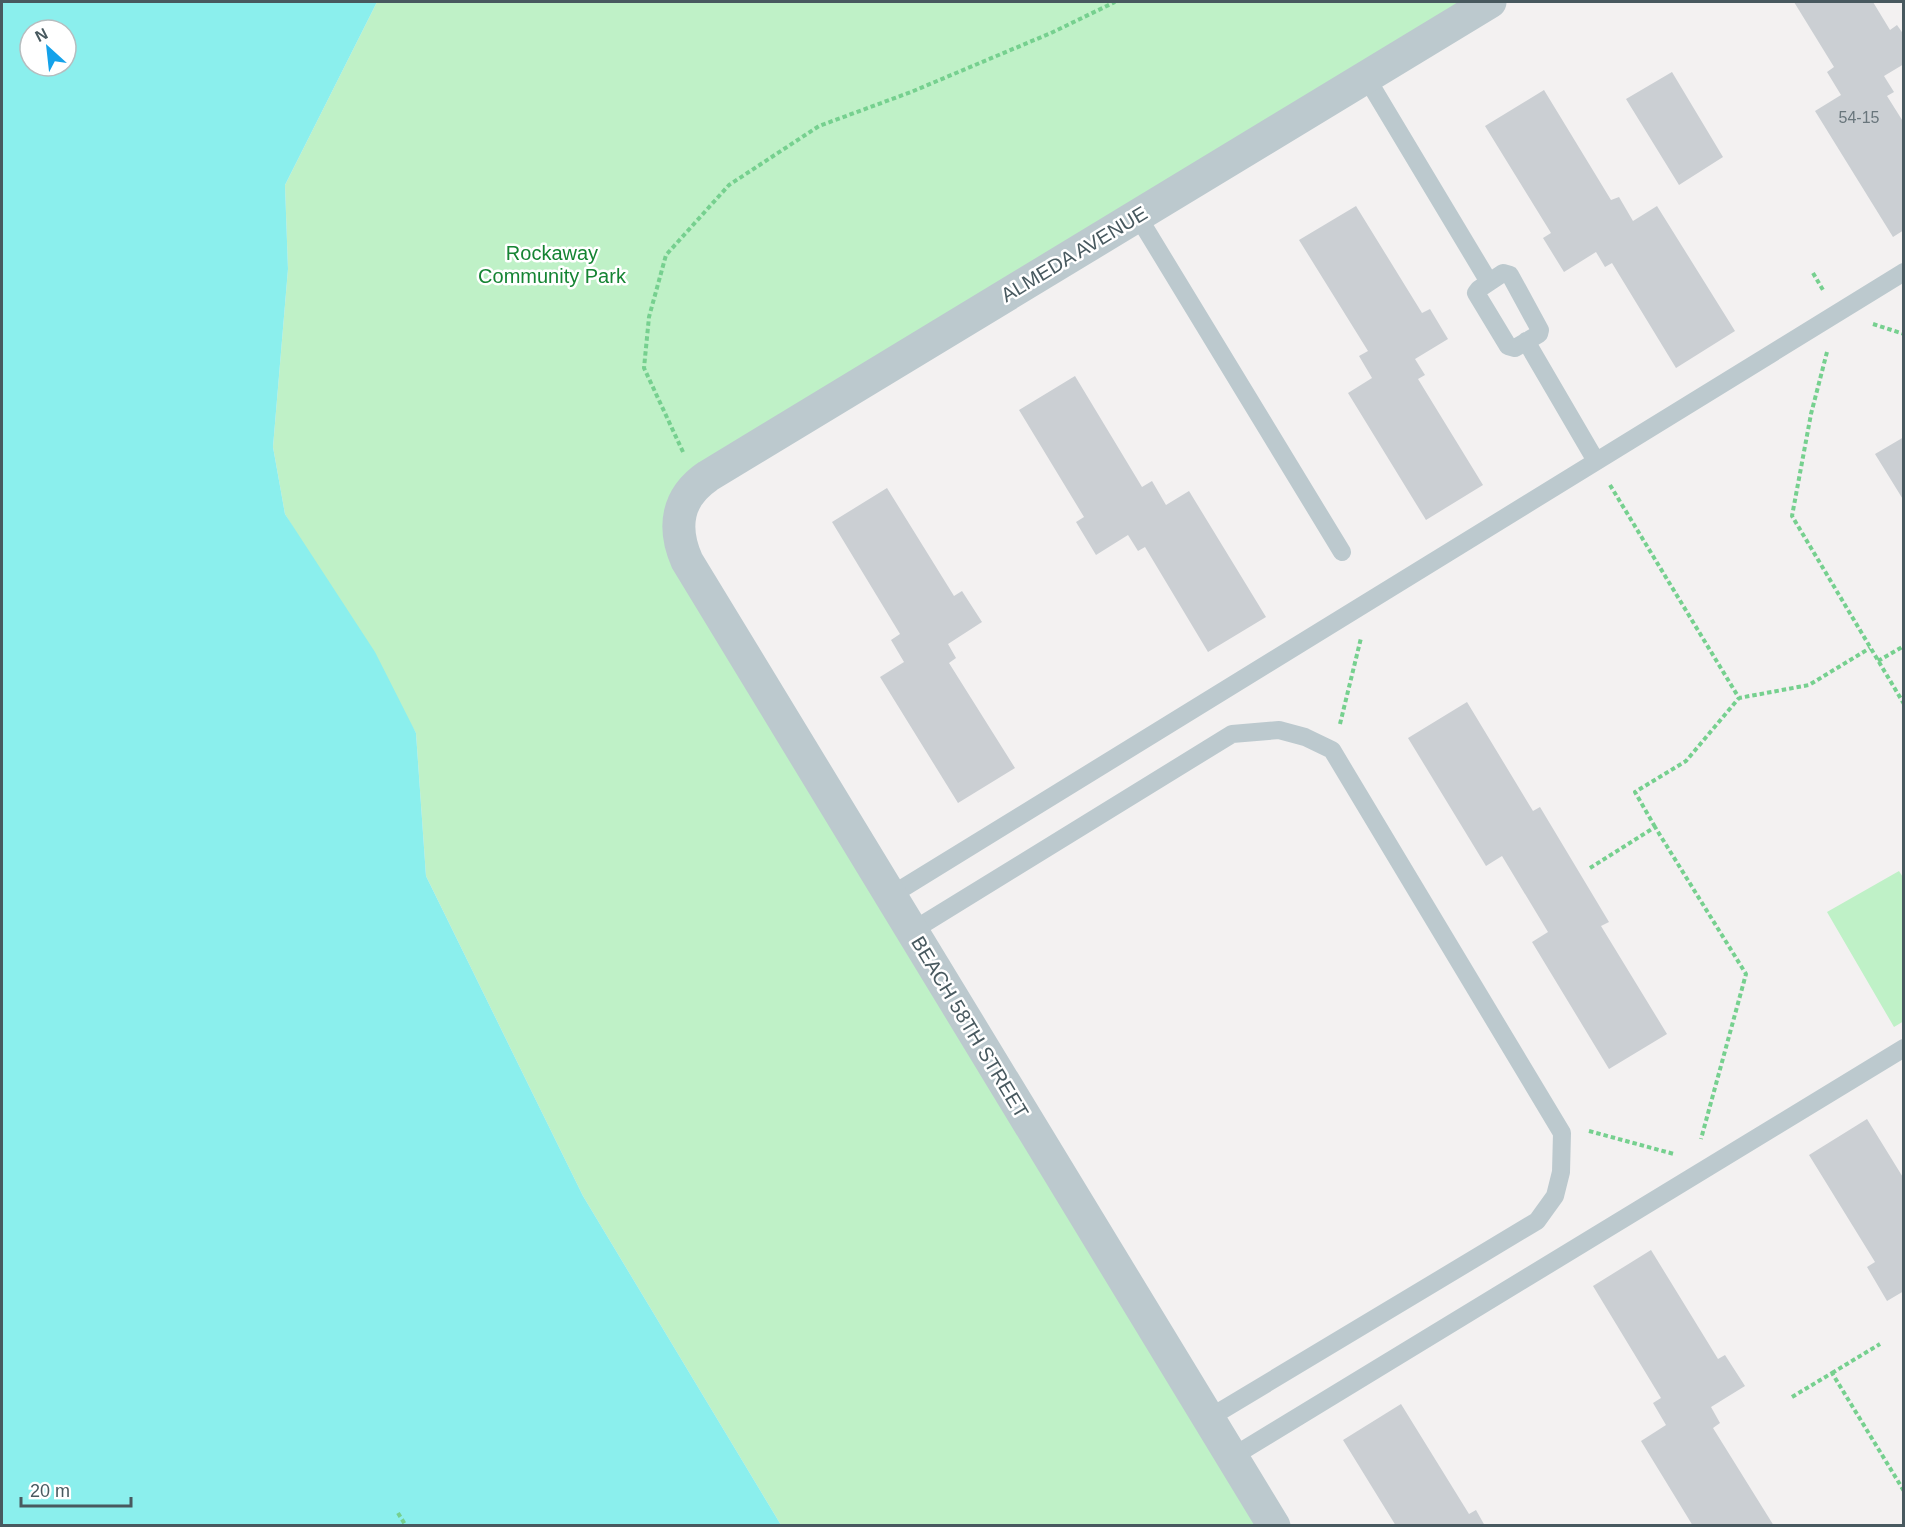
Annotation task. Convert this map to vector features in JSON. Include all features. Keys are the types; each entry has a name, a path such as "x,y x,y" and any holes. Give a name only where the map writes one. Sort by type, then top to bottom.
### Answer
{"street":[{"name":"ALMEDA AVENUE","path":"679,524 681,509 687,495 697,484 1490,2"},
{"name":"BEACH 58TH STREET","path":"679,524 679,538 687,561 1274,1526"}],"lane":[{"path":"1365,77 1489,282"},
{"path":"1137,215 1342,552"},
{"path":"890,896 1904,272"},
{"path":"1503,273 1510,275 1539,327 1539,334 1515,348 1508,346 1476,293 1489,282 1503,273"},
{"path":"1526,341 1596,461"},
{"path":"912,931 1232,734 1279,730 1305,737 1332,750 1562,1134 1561,1172 1555,1196 1537,1221 1209,1418"},
{"path":"1232,1457 1904,1048"}],"path":[{"path":"697,484 644,368 649,317 666,255 729,185 819,126 911,92 1051,33 1115,2"},
{"path":"1837,313 1811,414 1792,516 1904,704"},
{"path":"1596,461 1739,698"},
{"path":"1332,750 1364,629 1356,609"},
{"path":"1878,662 1904,646"},
{"path":"1702,1171 1701,1140 1746,974 1635,792 1686,761 1739,698 1809,685 1870,648"},
{"path":"1590,868 1655,827"},
{"path":"1562,1134 1592,1130 1674,1154 1702,1171"},
{"path":"1792,1397 1880,1344"},
{"path":"1832,1373 1904,1491"},
{"path":"398,1513 406,1526"}],"green space":[{"name":"Rockaway Community Park","path":"377,2 1490,2 708,476 679,523 1274,1525 781,1525 583,1196 426,876 416,733 285,514 273,447 288,269 285,185"},
{"path":"1899,871 1904,879 1904,1021 1894,1027 1827,912"}],"water":[{"path":"2,2 377,2 285,185 288,269 273,447 285,514 375,652 416,733 426,876 583,1196 781,1525 2,1525"}],"building":[{"path":"1794,2 1873,2 1890,30 1897,25 1904,35 1904,64 1884,76 1894,92 1887,96 1904,123 1904,230 1893,237 1815,111 1841,95 1827,72 1834,67"},
{"path":"1672,72 1723,157 1679,185 1626,99"},
{"path":"1544,90 1611,200 1619,197 1633,221 1657,206 1735,331 1676,368 1612,263 1605,267 1596,252 1564,272 1543,238 1551,233 1485,126"},
{"path":"1356,206 1422,313 1430,309 1448,339 1415,359 1425,375 1418,379 1483,485 1426,520 1348,393 1372,378 1359,356 1368,351 1299,240"},
{"path":"1075,376 1142,487 1152,481 1166,505 1189,491 1266,617 1208,652 1145,547 1138,551 1128,535 1096,555 1076,522 1084,517 1019,410"},
{"path":"1904,437 1904,501 1875,454"},
{"path":"887,488 954,596 962,591 982,622 948,644 956,658 949,663 1015,768 958,803 880,677 904,662 891,640 900,634 832,522"},
{"path":"1467,702 1533,811 1540,807 1609,922 1601,926 1667,1034 1609,1069 1532,942 1548,932 1502,856 1486,866 1408,738"},
{"path":"1867,1119 1904,1179 1904,1291 1887,1301 1867,1267 1875,1262 1809,1155"},
{"path":"1651,1250 1718,1359 1725,1355 1745,1386 1711,1407 1720,1423 1713,1428 1774,1526 1693,1526 1641,1441 1666,1425 1653,1403 1661,1398 1593,1286"},
{"path":"1401,1404 1469,1514 1476,1510 1485,1526 1396,1526 1343,1440"}]}
